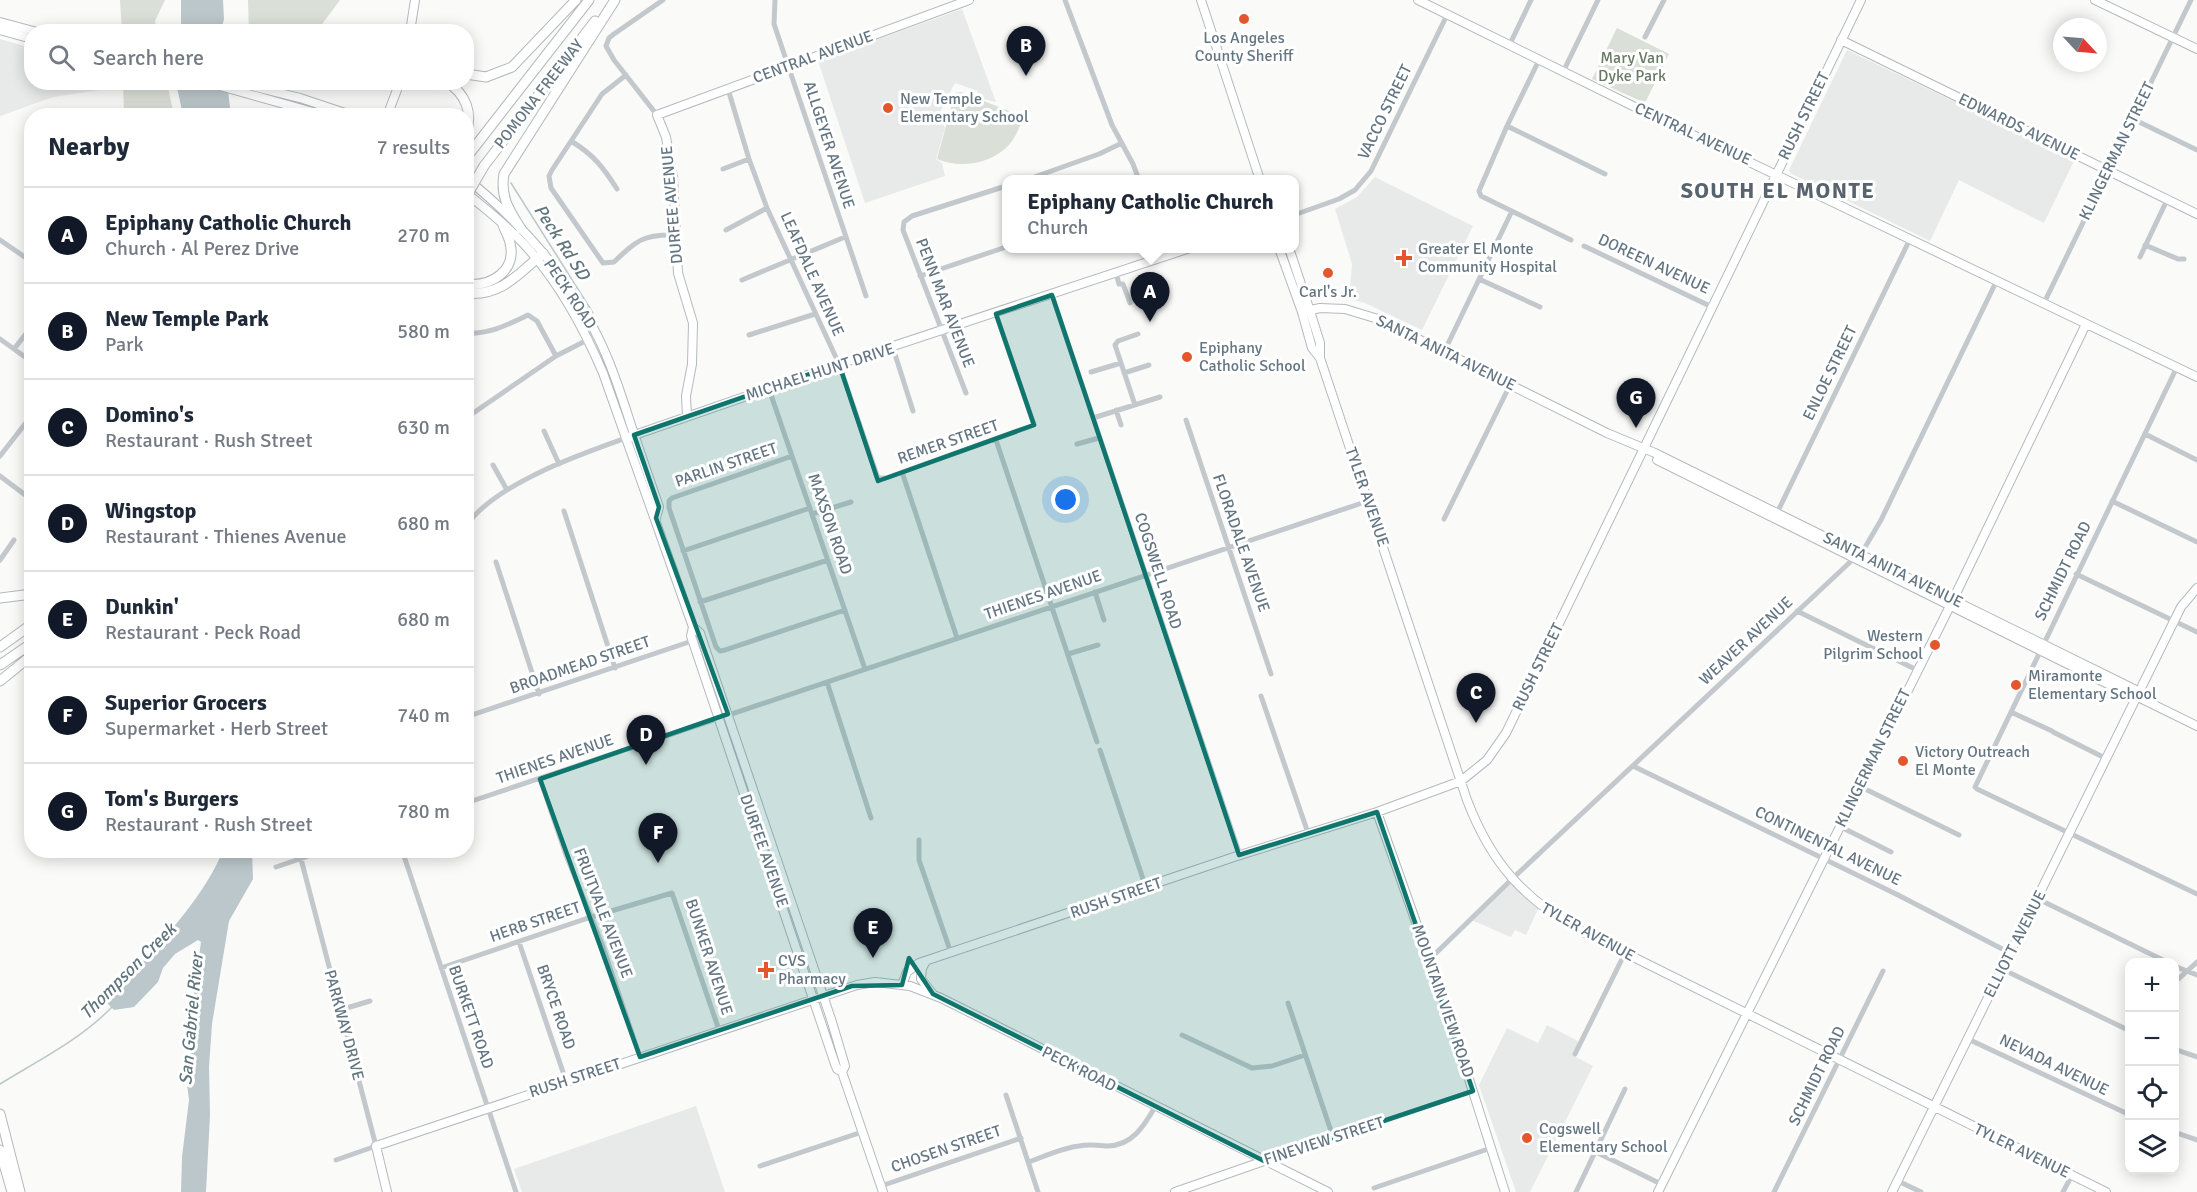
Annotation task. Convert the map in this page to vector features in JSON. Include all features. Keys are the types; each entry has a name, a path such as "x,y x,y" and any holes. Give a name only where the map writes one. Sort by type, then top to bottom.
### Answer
{"highway":[{"path":"474,75 486,77 512,67 576,0"},
{"name":"POMONA FREEWAY","path":"474,148 589,0"},
{"path":"521,229 504,201 502,192 504,174 613,0"},
{"name":"POMONA FREEWAY","path":"474,178 613,0"},
{"path":"456,90 467,108"},
{"path":"474,183 484,166"},
{"path":"474,284 488,284 496,279 507,266 511,256 510,241 503,225"},
{"path":"474,294 479,295 501,288 539,256"},
{"path":"0,598 24,595"},
{"path":"0,647 24,630"},
{"path":"0,665 24,648"},
{"path":"0,681 24,662"},
{"path":"0,1114 20,1192"},
{"path":"0,1138 13,1192"},
{"path":"0,1150 13,1192"},
{"path":"0,1168 6,1192"}],"main road":[{"path":"1201,0 1258,175"},
{"path":"1281,253 1306,311"},
{"path":"1290,253 1306,311"},
{"name":"SANTA ANITA AVENUE","path":"1306,311 1320,308 1362,313 1655,453 1776,516 2041,647 2134,689 2138,697 2197,726"}],"street":[{"path":"411,24 415,0"},
{"name":"DURFEE AVENUE","path":"663,0 609,38 606,46 657,114 666,137 676,210 678,273 693,323 692,364 685,406 687,416"},
{"name":"ALLGEYER AVENUE","path":"775,0 774,24 866,297"},
{"path":"1065,0 1112,125 1137,175"},
{"name":"CENTRAL AVENUE","path":"1418,0 2197,377"},
{"path":"1509,46 1531,0"},
{"path":"1563,72 1598,0"},
{"path":"1645,37 1664,0"},
{"name":"RUSH STREET","path":"902,985 907,972 926,961 1239,855 1377,812 1461,781 1487,760 1506,733 1861,0"},
{"path":"2095,0 2197,49"},
{"name":"KLINGERMAN STREET","path":"2044,303 2191,0"},
{"name":"CENTRAL AVENUE","path":"657,114 965,1"},
{"name":"VACCO STREET","path":"1299,212 1339,199 1355,190 1371,171 1447,15"},
{"path":"0,22 24,28"},
{"path":"0,30 24,37"},
{"name":"EDWARDS AVENUE","path":"1841,40 2197,214"},
{"path":"1539,60 1479,191 1481,196 1571,240"},
{"path":"626,75 602,94 549,176 550,188 599,260 606,264 614,262 650,235 675,235"},
{"name":"LEAFDALE AVENUE","path":"728,88 749,159 767,208 838,364 874,470"},
{"path":"248,90 303,108"},
{"path":"251,90 300,98 330,108"},
{"path":"390,108 397,90"},
{"path":"2133,119 2197,150"},
{"path":"1507,126 1605,174"},
{"path":"572,141 599,162 617,189"},
{"path":"1040,175 1099,154 1122,143"},
{"path":"723,169 749,159"},
{"name":"PECK ROAD","path":"474,184 495,201 521,229 539,256 589,341 630,436"},
{"name":"PENN MAR AVENUE","path":"966,393 903,230 904,222 912,216 1002,187"},
{"name":"PECK ROAD","path":"474,199 539,256 575,297 597,335 613,373 630,436"},
{"path":"2140,257 2167,200"},
{"path":"726,230 767,208"},
{"path":"1444,352 1512,211"},
{"path":"742,280 845,237"},
{"name":"ENLOE STREET","path":"1776,516 1910,239"},
{"path":"0,240 24,256"},
{"path":"2145,245 2178,259 2184,259"},
{"name":"DOREEN AVENUE","path":"1584,246 1712,307"},
{"path":"920,276 1002,248"},
{"name":"MICHAEL HUNT DRIVE","path":"474,514 487,502 507,490 559,464 630,436 838,364 943,332 1116,273 1162,253"},
{"path":"1116,273 1119,284 1124,284 1126,288 1130,303"},
{"path":"1479,279 1540,307"},
{"name":"WEAVER AVENUE","path":"1428,957 1435,954 1856,556 1881,520 1997,280"},
{"name":"COGSWELL ROAD","path":"1052,295 1239,855"},
{"name":"TYLER AVENUE","path":"1306,311 1320,343 1320,358 1461,781 1481,832 1512,879 1545,910 1625,953 2106,1192"},
{"path":"749,335 815,314"},
{"name":"REMER STREET","path":"874,470 878,478 886,478 1034,425 996,314"},
{"path":"474,333 502,328 528,315 537,321 556,356"},
{"name":"KLINGERMAN STREET","path":"1660,1188 1951,603 2086,324"},
{"path":"1135,405 1115,345 1118,341 1138,334"},
{"path":"474,411 556,356 597,335"},
{"path":"14,349 24,336"},
{"path":"0,339 24,356"},
{"path":"893,348 913,411"},
{"path":"1091,372 1120,363"},
{"path":"1124,374 1149,365"},
{"name":"SCHMIDT ROAD","path":"2070,832 1976,788 2041,647 2177,368"},
{"path":"1444,519 1510,384"},
{"name":"MAXSON ROAD","path":"769,389 865,669"},
{"path":"1093,418 1160,397"},
{"path":"1116,410 1122,425"},
{"name":"FLORADALE AVENUE","path":"1186,420 1271,674"},
{"path":"0,456 2,448 24,425"},
{"path":"544,431 559,464"},
{"path":"2145,435 2197,460"},
{"name":"DURFEE AVENUE","path":"630,436 659,507 656,518 693,627 702,638 724,716 835,1064 837,1069 843,1072"},
{"path":"1077,444 1099,438"},
{"path":"996,440 1097,742"},
{"name":"PARLIN STREET","path":"683,550 669,508 669,501 672,498 792,456"},
{"path":"493,465 507,490"},
{"path":"902,472 957,638"},
{"path":"0,476 24,494"},
{"name":"THIENES AVENUE","path":"474,800 1368,501"},
{"path":"2112,501 2197,542"},
{"path":"845,610 720,651 716,647 683,550 811,511 851,502"},
{"path":"564,511 615,668"},
{"path":"0,560 14,540"},
{"path":"700,602 828,560"},
{"path":"496,562 539,694"},
{"path":"2076,574 2197,632"},
{"name":"ELLIOTT AVENUE","path":"1892,1192 2174,621 2185,602 2197,588"},
{"path":"1095,592 1104,620"},
{"path":"1797,611 1917,670"},
{"name":"DURFEE AVENUE","path":"693,627 691,636 724,716 823,996 845,1066 843,1072 882,1189"},
{"name":"BROADMEAD STREET","path":"474,714 702,638"},
{"path":"1068,654 1098,645"},
{"path":"827,682 871,818"},
{"path":"1262,696 1308,833"},
{"path":"2011,712 2106,759"},
{"path":"1100,750 1146,888"},
{"name":"CONTINENTAL AVENUE","path":"1633,765 2010,953"},
{"name":"FRUITVALE AVENUE","path":"540,779 566,855 603,947 639,1057"},
{"path":"1859,786 1959,835"},
{"name":"MOUNTAIN VIEW ROAD","path":"1377,812 1443,997 1505,1192"},
{"path":"1839,826 1891,852"},
{"path":"2070,832 2197,894"},
{"path":"919,840 919,860 951,953"},
{"name":"BURKETT ROAD","path":"405,858 516,1192"},
{"path":"276,867 301,859"},
{"name":"PARKWAY DRIVE","path":"301,859 387,1192"},
{"name":"HERB STREET","path":"441,968 591,917 672,893"},
{"name":"BUNKER AVENUE","path":"672,893 719,1030"},
{"path":"2038,899 2157,958"},
{"name":"BRYCE ROAD","path":"519,942 566,1081"},
{"path":"1575,1054 1625,953"},
{"path":"926,961 922,968 921,979 933,994"},
{"path":"2179,979 2197,962"},
{"path":"2179,968 2197,975"},
{"path":"2002,969 2125,1029"},
{"name":"SCHMIDT ROAD","path":"1774,1192 1883,971"},
{"name":"PECK ROAD","path":"814,999 875,982 902,985 933,994 1328,1192"},
{"name":"RUSH STREET","path":"336,1160 814,999"},
{"path":"340,1010 370,1002"},
{"path":"1288,1003 1333,1137"},
{"path":"1182,1035 1258,1069 1305,1055"},
{"name":"NEVADA AVENUE","path":"1968,1038 2125,1113"},
{"path":"2179,1050 2197,1057"},
{"path":"1576,1192 1625,1089"},
{"name":"FINEVIEW STREET","path":"1174,1192 1197,1189 1264,1161 1473,1091"},
{"path":"1006,1095 1038,1192"},
{"path":"1029,1162 1068,1148 1122,1143 1141,1130 1155,1107"},
{"path":"760,1166 862,1132"},
{"path":"2179,1133 2197,1140"},
{"name":"CHOSEN STREET","path":"882,1189 1021,1138"},
{"path":"1374,1188 1491,1148"},
{"path":"1596,1152 1660,1188"},
{"path":"2063,1192 2072,1175"},
{"path":"1898,1181 1921,1192"}],"highlighted area":[{"path":"1052,295 1239,855 1377,812 1473,1091 1264,1161 933,994 909,958 902,985 852,986 640,1057 540,779 728,714 656,518 659,507 634,435 839,364 878,481 1034,425 996,314"}],"shaded area":[{"name":"New Temple Elementary School","path":"962,9 996,102 975,97 978,91 955,83 939,114 945,128 936,159 942,163 945,176 865,203 818,61"},
{"path":"0,39 24,46 24,90 100,90 53,97 0,116"},
{"path":"1847,50 2075,159 2044,223 1959,180 1930,241 1790,173 1789,170"},
{"name":"Greater El Monte Community Hospital","path":"1375,177 1473,226 1422,330 1365,303 1349,299 1352,264 1335,209 1357,197"},
{"path":"1511,881 1539,907 1526,935 1515,930 1511,937 1471,920"},
{"name":"Cogswell Elementary School","path":"1547,1025 1580,1042 1574,1056 1593,1066 1530,1192 1516,1192 1479,1085 1507,1028 1538,1043"},
{"path":"696,1106 725,1192 522,1192 514,1169"}],"green space":[{"path":"120,0 165,0 156,24 122,24"},
{"path":"248,0 340,0 322,24 249,24"},
{"name":"Mary Van Dyke Park","path":"1617,28 1669,54 1645,103 1592,79"},
{"path":"123,90 169,90 172,108 124,108"},
{"path":"961,92 1024,117 1008,146 984,161 955,164 937,159 955,93"}],"water":[{"path":"181,0 223,0 223,24 181,24"},
{"path":"178,90 228,90 230,108 181,108"},
{"name":"San Gabriel River","path":"220,858 252,858 253,879 229,921 212,1024 206,1192 181,1192 182,1157 189,1100 186,1076 190,1021 201,942 198,940 175,954 163,968 158,982 134,1007 114,1010 106,1002 186,912"}],"waterway":[{"name":"Peck Rd SD","path":"511,183 593,313"},
{"name":"Thompson Creek","path":"0,1084 73,1040 112,1007"}],"place":[{"name":"Los Angeles County Sheriff","path":"1244,19"},
{"name":"New Temple Park","path":"1026,76"},
{"name":"New Temple Elementary School","path":"888,108"},
{"name":"Greater El Monte Community Hospital","path":"1404,258"},
{"name":"Carl's Jr.","path":"1328,273"},
{"name":"Epiphany Catholic Church","path":"1150,322"},
{"name":"Epiphany Catholic School","path":"1187,357"},
{"name":"Tom's Burgers","path":"1636,428"},
{"name":"Western Pilgrim School","path":"1935,645"},
{"name":"Miramonte Elementary School","path":"2016,685"},
{"name":"Domino's","path":"1476,723"},
{"name":"Victory Outreach El Monte","path":"1903,761"},
{"name":"Wingstop","path":"646,765"},
{"name":"Superior Grocers","path":"658,863"},
{"name":"Dunkin'","path":"873,958"},
{"name":"CVS Pharmacy","path":"766,970"},
{"name":"Cogswell Elementary School","path":"1527,1138"}],"district":[{"name":"SOUTH EL MONTE","path":"1778,190"}]}
